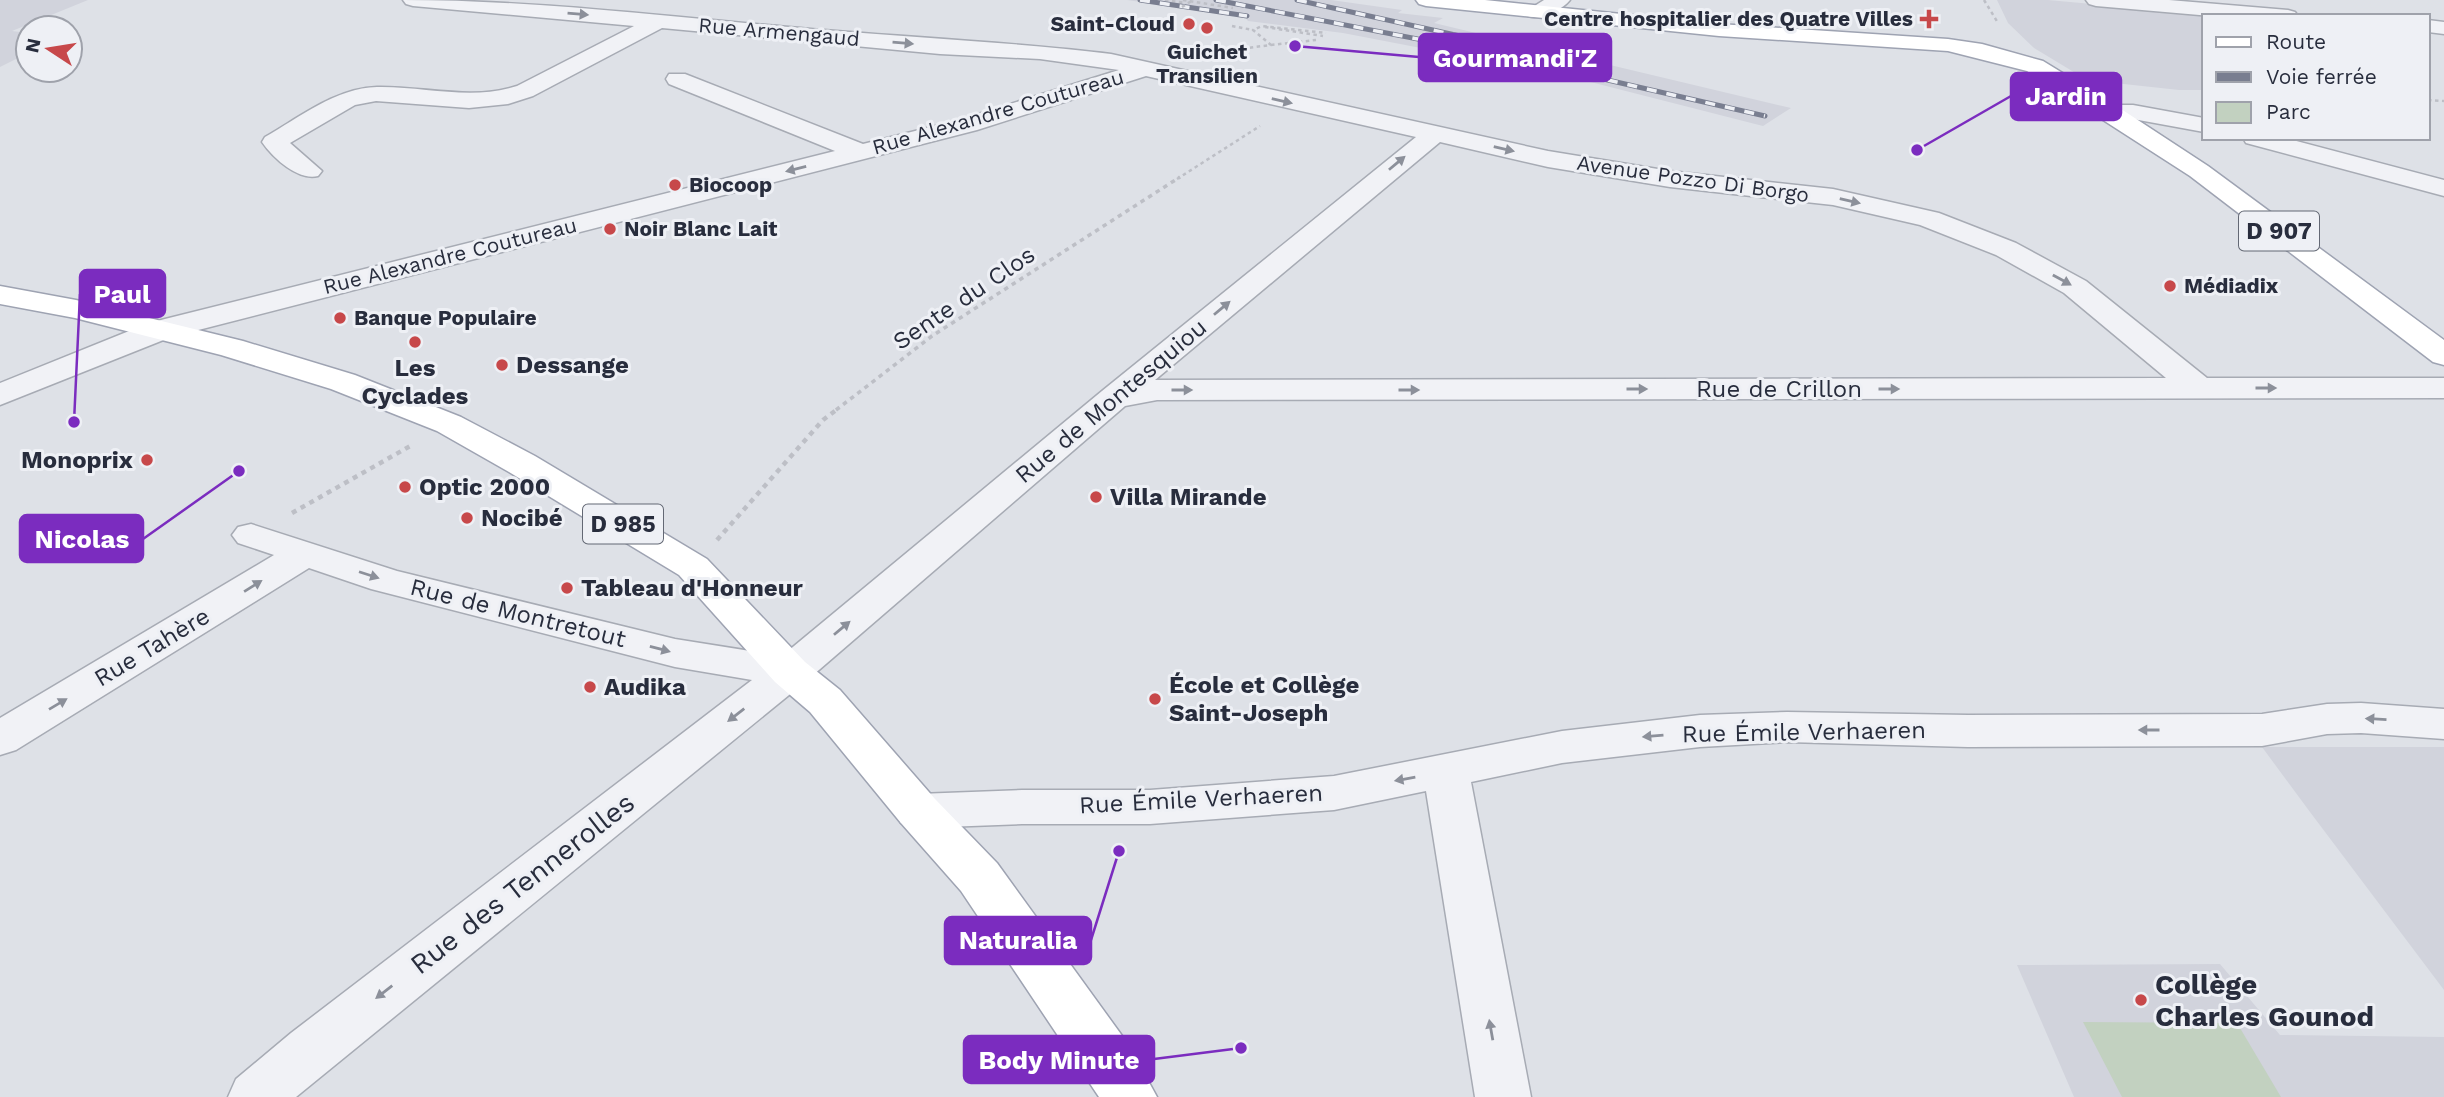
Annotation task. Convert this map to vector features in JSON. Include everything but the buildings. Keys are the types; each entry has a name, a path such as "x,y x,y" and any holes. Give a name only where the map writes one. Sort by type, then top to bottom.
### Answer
{"main road":[{"name":"D 907","path":"1426,0 1719,30 1925,43 1982,51 2035,66 2199,171 2444,355"},
{"name":"D 985","path":"0,295 76,309 232,348 343,382 449,424 522,464 693,567 790,672 825,701 918,811 979,877 1100,1050 1129,1097"}],"street":[{"name":"Rue Armengaud","path":"413,0 940,47 1040,52 1111,61 1144,69"},
{"path":"1535,12 1560,0"},
{"path":"2096,0 2264,14"},
{"path":"309,171 274,142 348,99 376,94 469,101 500,99 525,90 660,22"},
{"name":"Avenue Pozzo Di Borgo","path":"1144,69 1548,159 1670,179 1833,197 1928,219 2006,249 2075,287 2198,388"},
{"name":"Rue Alexandre Coutureau","path":"0,395 160,330 968,125 1144,69"},
{"path":"677,79 860,152"},
{"path":"2110,112 2145,113 2202,125"},
{"name":"Rue de Montesquiou","path":"790,672 1114,398 1435,134"},
{"path":"2263,140 2444,188"},
{"path":"2414,180 2444,181"},
{"path":"2414,180 2444,197"},
{"name":"Rue de Crillon","path":"1114,398 1157,390 2444,387"},
{"name":"Rue de Montretout","path":"251,535 385,580 675,653 790,672"},
{"name":"Rue Tahère","path":"0,739 304,554"},
{"name":"Rue des Tennerolles","path":"256,1097 311,1050 790,672"},
{"name":"Rue Émile Verhaeren","path":"918,811 1022,807 1150,807 1334,793 1562,747 1700,731 1787,727 1968,731 2262,730 2327,719 2361,718 2444,724"},
{"path":"1446,771 1503,1097"}],"path":[{"path":"1166,0 1233,8"},
{"path":"1183,0 1191,2"},
{"path":"1984,0 1993,15"},
{"path":"1182,8 1191,2"},
{"path":"1232,26 1253,30 1271,45"},
{"path":"1253,30 1262,26 1325,34 1269,27 1262,26"},
{"path":"1269,27 1280,33 1281,37 1271,45"},
{"path":"1226,50 1315,40"},
{"name":"Sente du Clos","path":"693,567 823,421 932,336 1220,154 1293,104"},
{"path":"286,516 449,424"}],"shaded area":[{"path":"0,0 88,0 54,14 14,14 14,60 0,67"},
{"path":"1127,0 1331,0 1402,10 1398,13 1443,18 1434,23 1791,108 1763,126 1567,76 1343,33 1248,21 1245,17"},
{"path":"1997,0 2048,0 2202,14 2202,90 2087,80 2034,48 2008,23"},
{"name":"Collège Charles Gounod","path":"2262,747 2444,747 2444,990 2310,812"},
{"name":"Collège Charles Gounod","path":"2220,964 2280,1035 2444,1037 2444,1097 2074,1097 2017,965"}],"green space":[{"path":"2083,1022 2237,1023 2281,1097 2122,1097"}],"railway":[{"path":"1140,0 1247,16"},
{"path":"1216,0 1485,52 1765,116"},
{"path":"1297,0 1478,40"}],"place":[{"name":"Centre hospitalier des Quatre Villes","path":"1929,19"},
{"name":"Saint-Cloud","path":"1189,24"},
{"name":"Guichet Transilien","path":"1207,28"},
{"name":"Gourmandi'Z","path":"1295,46"},
{"name":"Jardin","path":"1917,150"},
{"name":"Biocoop","path":"675,185"},
{"name":"Noir Blanc Lait","path":"610,229"},
{"name":"Médiadix","path":"2170,286"},
{"name":"Banque Populaire","path":"340,318"},
{"name":"Les Cyclades","path":"415,342"},
{"name":"Dessange","path":"502,365"},
{"name":"Paul","path":"74,422"},
{"name":"Monoprix","path":"147,460"},
{"name":"Nicolas","path":"239,471"},
{"name":"Optic 2000","path":"405,487"},
{"name":"Villa Mirande","path":"1096,497"},
{"name":"Nocibé","path":"467,518"},
{"name":"Tableau d'Honneur","path":"567,588"},
{"name":"Audika","path":"590,687"},
{"name":"École et Collège Saint-Joseph","path":"1155,699"},
{"name":"Naturalia","path":"1119,851"},
{"name":"Collège Charles Gounod","path":"2141,1000"},
{"name":"Body Minute","path":"1241,1048"}]}
